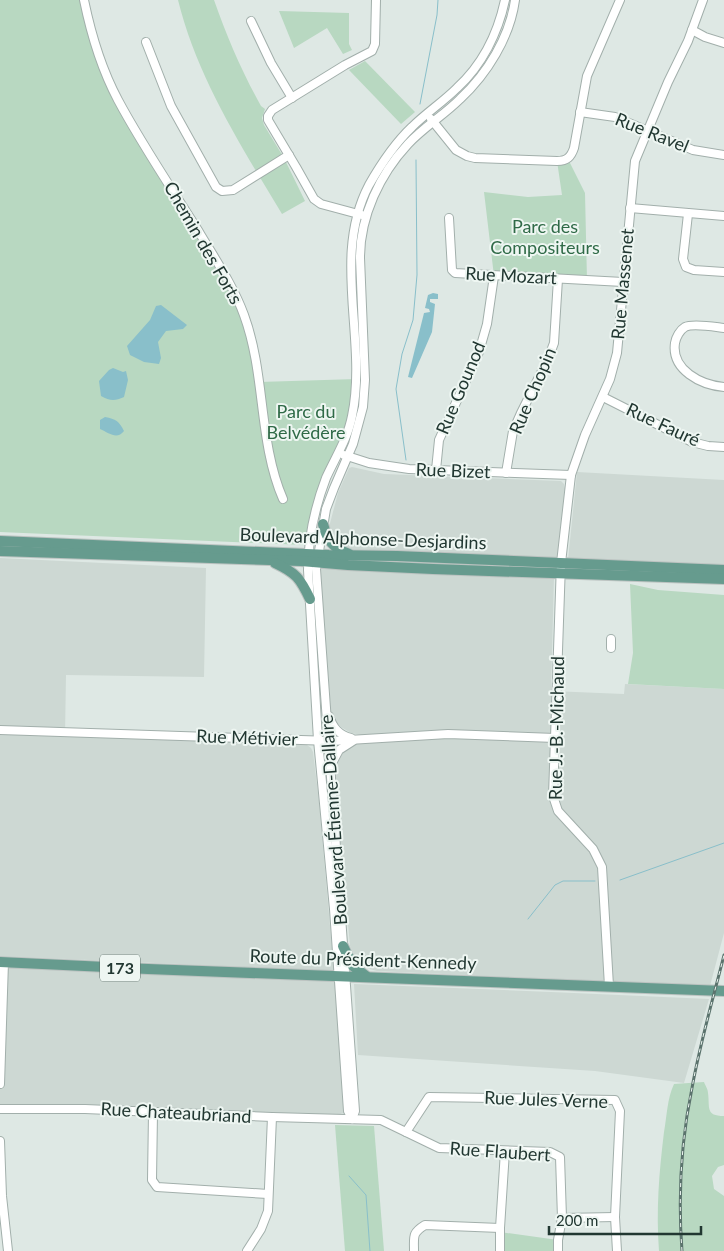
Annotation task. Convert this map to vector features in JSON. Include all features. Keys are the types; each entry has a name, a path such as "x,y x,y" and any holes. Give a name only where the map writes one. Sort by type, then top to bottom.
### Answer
{"main road":[{"path":"323,524 325,534 330,543 339,550 355,556"},
{"name":"Boulevard Alphonse-Desjardins","path":"0,541 313,558 414,568 724,570"},
{"name":"Boulevard Alphonse-Desjardins","path":"0,551 269,560 397,556 724,579"},
{"path":"269,560 298,576 310,599"},
{"path":"343,946 353,966 367,976"},
{"name":"Route du Président-Kennedy","path":"2,962 724,991"}],"street":[{"name":"Chemin des Forts","path":"84,0 101,59 118,99 227,278 244,315 255,356 268,450 275,482 283,499"},
{"path":"362,215 317,202 268,120 268,116 272,110 372,51 375,44 376,0"},
{"name":"Boulevard Étienne-Dallaire","path":"352,1119 355,1111 318,740 310,599 320,497 351,421 357,382 351,256 368,187 383,161 408,131 458,88 476,68 491,42 505,0"},
{"name":"Boulevard Étienne-Dallaire","path":"342,975 343,946 313,558 334,488 360,422 365,388 360,253 362,215 391,164 409,144 460,99 481,77 504,37 510,23 515,0"},
{"path":"427,114 456,150 475,158 563,161 572,155 580,121 587,76 620,0"},
{"name":"Rue Massenet","path":"561,568 570,475 585,435 610,379 617,353 622,282 635,161 692,30 703,0"},
{"path":"251,21 270,63 292,98"},
{"path":"692,30 724,43"},
{"path":"146,42 171,106 216,187 222,191 233,190 289,155"},
{"name":"Rue Ravel","path":"580,112 615,117 693,150 724,155"},
{"path":"630,208 724,216"},
{"path":"688,214 683,259 686,267 694,270 724,272"},
{"name":"Rue Mozart","path":"450,218 452,270 455,273 622,282"},
{"name":"Rue Gounod","path":"436,470 439,440 479,352 494,276"},
{"name":"Rue Chopin","path":"506,473 513,431 554,343 558,279"},
{"path":"724,328 692,325 686,327 677,336 675,354 682,369 708,383 724,387"},
{"name":"Rue Fauré","path":"603,397 692,442 724,447"},
{"name":"Rue Bizet","path":"338,453 369,463 390,466 436,470 570,475"},
{"name":"Rue J.-B.-Michaud","path":"561,568 553,796 555,805 564,819 593,849 602,867 609,986"},
{"path":"611,639 611,648"},
{"path":"326,707 330,721 336,731 344,736 358,739"},
{"name":"Rue Métivier","path":"0,730 328,741 448,734 555,738"},
{"path":"330,769 332,760 339,750 348,743 358,739"},
{"path":"0,1084 2,962"},
{"name":"Rue Jules Verne","path":"406,1132 429,1097 615,1100 620,1111 615,1217 617,1251"},
{"name":"Rue Chateaubriand","path":"0,1109 85,1109 352,1119"},
{"path":"153,1113 152,1180 157,1187 268,1194"},
{"path":"248,1251 261,1229 268,1211 272,1117"},
{"name":"Rue Flaubert","path":"352,1119 381,1120 439,1148 550,1152 560,1157 562,1218 558,1251"},
{"path":"0,1141 1,1196 8,1251"},
{"path":"500,1251 505,1151"},
{"path":"562,1218 615,1217"},
{"path":"414,1251 416,1231 425,1225 500,1228"}],"shaded area":[{"path":"349,468 384,474 561,481 565,489 557,560 493,555 347,549 341,547 330,534 329,527 338,493"},
{"path":"577,472 724,480 724,566 568,560"},
{"path":"0,558 206,568 204,677 66,675 65,736 246,742 307,745 311,748 319,801 334,971 0,956"},
{"path":"320,568 554,577 551,691 624,694 625,684 724,689 724,933 710,986 377,971 366,968 357,960 350,946 334,771 339,757 345,749 361,741 361,735 351,733 341,727 336,722 331,711"},
{"path":"0,966 336,979 344,1113 334,1116 0,1107"},
{"path":"354,984 709,999 684,1083 595,1071 358,1055"}],"green space":[{"name":"Parc du Belvédère","path":"0,0 83,0 118,108 225,283 241,315 259,382 357,379 356,391 338,453 313,525 308,525 304,545 0,532"},
{"path":"178,0 214,0 241,67 261,106 265,109 262,118 264,125 284,158 305,201 282,214 236,137 208,84 186,29"},
{"path":"279,11 349,13 349,44 352,50 343,54 327,28 294,48"},
{"path":"365,61 415,112 401,124 349,70"},
{"name":"Parc des Compositeurs","path":"568,159 585,193 587,280 494,276 484,192 528,197 562,195 557,161"},
{"path":"630,584 658,590 724,595 724,689 628,684 633,653"},
{"path":"704,1082 708,1092 711,1112 718,1116 724,1116 724,1165 718,1167 712,1176 714,1189 724,1196 724,1251 659,1251 659,1177 670,1096 674,1084"},
{"path":"335,1125 374,1126 384,1251 345,1251"},
{"path":"500,1232 558,1240 558,1251 500,1251"}],"water":[{"path":"438,294 438,299 430,299 430,302 435,304 432,332 412,378 408,377 424,313 430,312 429,309 425,308 428,295"},
{"path":"161,305 187,325 183,329 166,331 158,342 161,358 159,364 144,362 130,355 127,346 150,320 156,306"},
{"path":"113,368 123,372 126,371 128,380 124,397 112,400 101,396 99,381"},
{"path":"105,417 117,421 124,431 116,435 100,429 100,420"}],"waterway":[{"path":"420,104 437,15 438,0"},
{"path":"406,460 396,389 402,354 413,320 417,275 416,160"},
{"path":"620,880 724,843"},
{"path":"528,919 555,885 563,881 595,881"},
{"path":"349,1176 366,1195 370,1251"}],"railway":[{"path":"682,1251 680,1210 685,1128 699,1054 724,955"}]}
